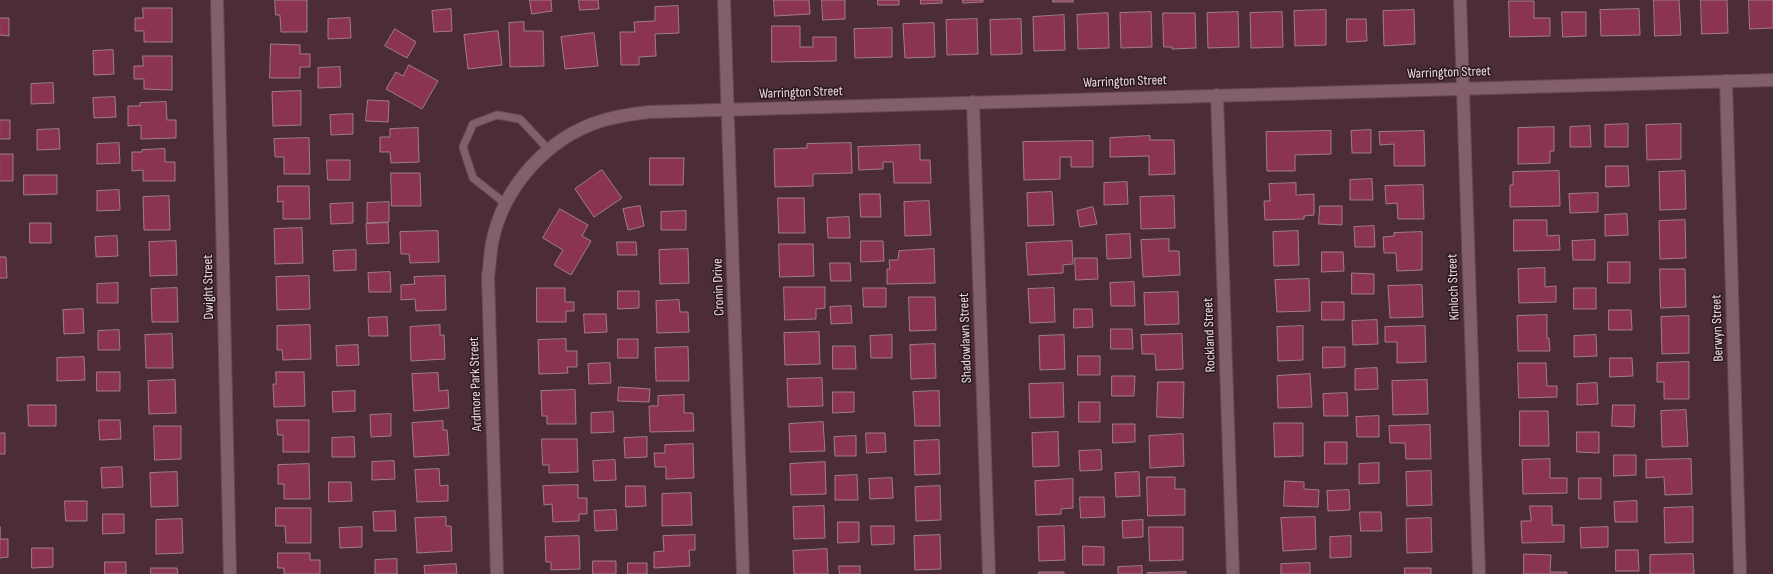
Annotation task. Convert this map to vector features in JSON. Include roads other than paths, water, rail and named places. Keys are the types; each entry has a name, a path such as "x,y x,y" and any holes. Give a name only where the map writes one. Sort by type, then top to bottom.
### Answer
{"street":[{"name":"Dwight Street","path":"217,0 230,574"},
{"name":"Cronin Drive","path":"724,0 743,574"},
{"name":"Kinloch Street","path":"1460,0 1479,574"},
{"name":"Warrington Street","path":"507,200 530,166 557,142 582,128 618,116 649,112 1773,80"},
{"name":"Berwyn Street","path":"1726,81 1740,574"},
{"name":"Rockland Street","path":"1217,95 1233,574"},
{"name":"Shadowlawn Street","path":"973,102 989,574"},
{"name":"Ardmore Park Street","path":"497,574 488,276 492,242 507,200"}],"lane":[{"path":"507,200 473,178 462,147 473,124 497,116 520,119 549,150"}]}
